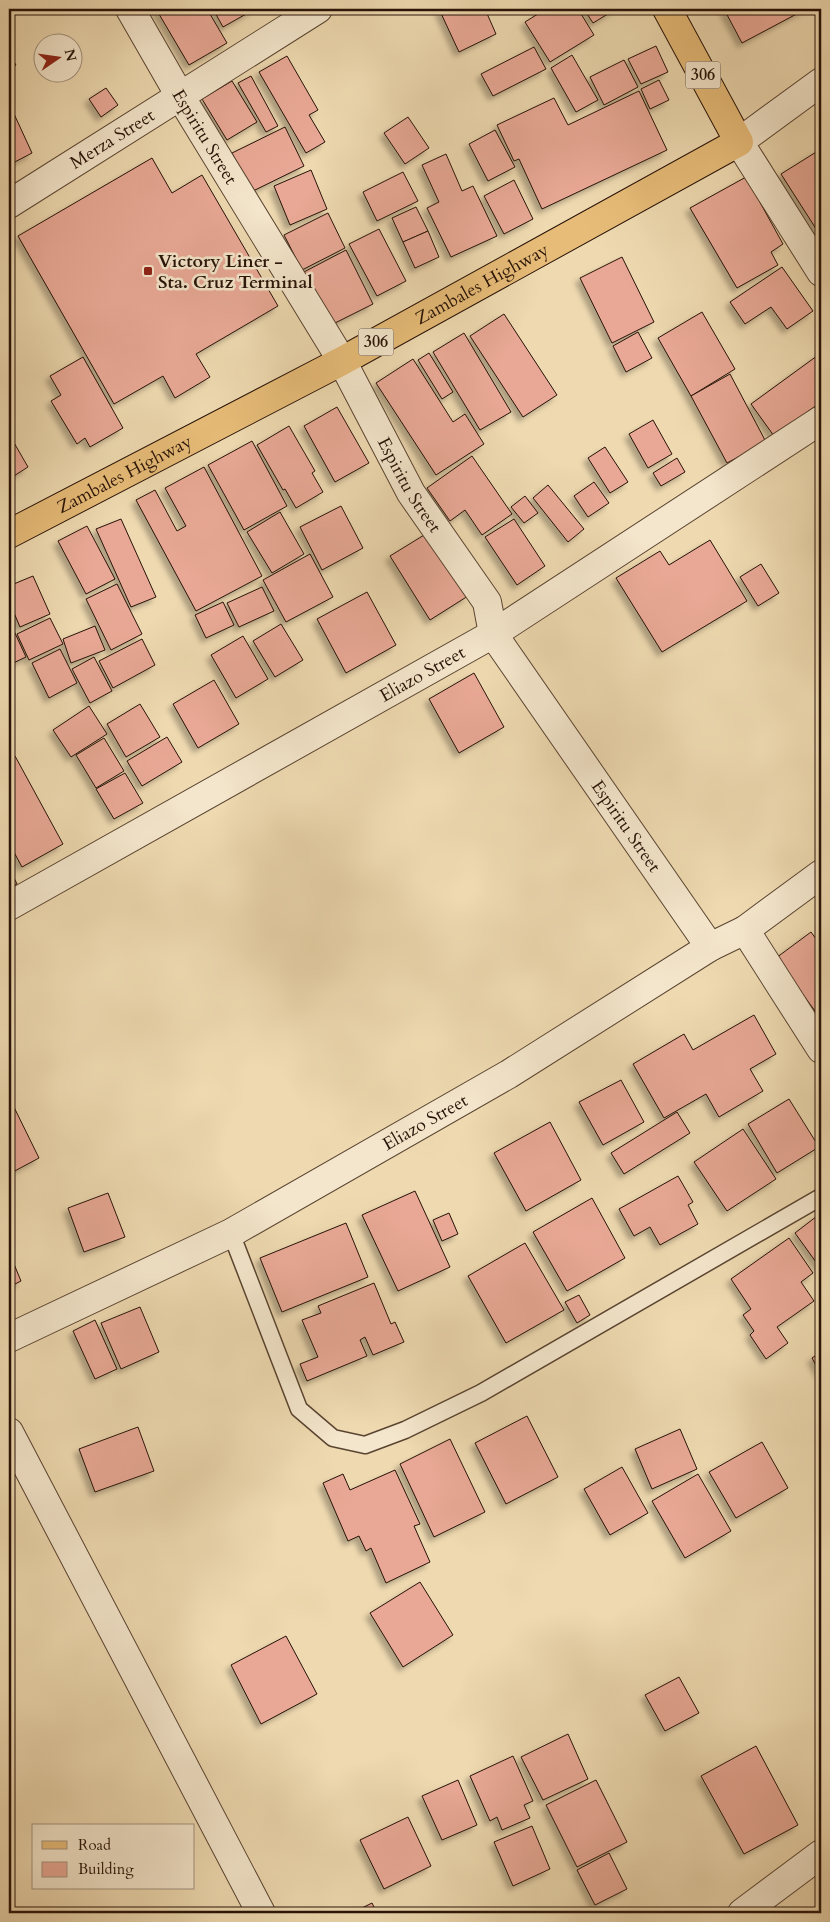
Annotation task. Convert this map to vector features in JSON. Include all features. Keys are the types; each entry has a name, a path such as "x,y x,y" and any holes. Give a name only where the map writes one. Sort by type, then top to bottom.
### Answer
{"main road":[{"name":"306","path":"667,9 739,142"},
{"name":"Zambales Highway","path":"9,534 342,361 739,142"}],"street":[{"name":"Espiritu Street","path":"130,9 180,96 342,361 412,493 487,602 493,634 710,947"},
{"name":"Merza Street","path":"9,204 318,9"},
{"path":"821,82 739,142 821,272"},
{"name":"Eliazo Street","path":"9,906 493,634 821,420"},
{"name":"Eliazo Street","path":"9,1338 231,1233 509,1074 710,947 745,930 821,874"},
{"path":"745,930 821,1049"},
{"path":"9,1432 261,1913"},
{"path":"742,1913 821,1854"}],"lane":[{"path":"231,1233 299,1409 332,1438 365,1445 405,1430 481,1393 821,1197"}],"building":[{"path":"156,9 207,9 227,43 189,65"},
{"path":"213,9 255,9 223,27"},
{"path":"439,9 485,9 496,34 459,52"},
{"path":"546,9 578,9 594,35 550,62 525,22"},
{"path":"584,9 616,9 593,23"},
{"path":"724,9 806,9 742,43"},
{"path":"656,46 668,72 641,84 628,59"},
{"path":"534,47 546,69 493,96 481,74"},
{"path":"9,54 16,65 9,69"},
{"path":"572,55 598,100 576,112 551,68"},
{"path":"287,56 318,110 309,115 325,142 306,153 259,72"},
{"path":"624,60 638,87 604,105 590,77"},
{"path":"251,76 278,126 266,132 238,83"},
{"path":"659,80 669,100 650,109 641,89"},
{"path":"232,81 257,122 227,140 202,99"},
{"path":"106,88 118,105 101,117 89,99"},
{"path":"639,91 667,150 542,209 519,159 514,161 497,125 554,98 568,125"},
{"path":"9,103 32,153 9,165"},
{"path":"408,117 429,148 405,164 384,133"},
{"path":"285,127 304,166 251,192 232,153"},
{"path":"495,130 515,167 488,181 469,144"},
{"path":"821,149 821,235 820,235 781,174"},
{"path":"446,154 462,191 473,186 497,236 451,257 427,208 439,202 422,165"},
{"name":"Victory Liner - Sta. Cruz Terminal","path":"152,158 172,193 202,175 278,306 196,354 210,377 175,398 163,376 114,404 18,236"},
{"path":"311,170 327,209 290,225 274,186"},
{"path":"403,172 418,201 377,221 363,192"},
{"path":"746,177 783,244 771,252 778,265 737,288 690,208"},
{"path":"514,180 533,219 504,234 484,196"},
{"path":"416,207 428,231 403,242 392,218"},
{"path":"328,213 345,248 302,270 284,235"},
{"path":"379,229 406,281 377,296 349,244"},
{"path":"428,231 439,257 415,268 403,242"},
{"path":"346,250 373,304 329,326 302,273"},
{"path":"622,257 654,322 612,343 580,278"},
{"path":"782,267 813,311 787,329 771,307 745,324 730,302"},
{"path":"702,312 735,369 691,396 658,338"},
{"path":"504,314 557,395 523,417 470,336"},
{"path":"638,332 652,358 626,372 613,346"},
{"path":"464,333 511,412 480,430 433,352"},
{"path":"429,353 453,392 442,399 418,360"},
{"path":"821,353 821,402 774,436 751,404"},
{"path":"83,357 123,428 90,447 85,438 77,444 51,401 61,395 50,376"},
{"path":"413,359 453,422 465,414 484,444 436,475 376,383"},
{"path":"730,374 766,442 727,463 691,396"},
{"path":"337,407 369,463 335,482 304,426"},
{"path":"653,420 672,454 648,468 629,434"},
{"path":"289,426 315,471 312,473 323,492 296,508 285,489 283,490 257,445"},
{"path":"9,434 28,467 9,479"},
{"path":"252,441 287,506 244,530 208,465"},
{"path":"605,447 628,482 610,493 588,458"},
{"path":"472,456 512,514 482,535 465,510 450,521 427,488"},
{"path":"677,458 685,472 661,486 653,473"},
{"path":"204,467 262,576 196,611 136,500 155,490 177,531 186,526 165,488"},
{"path":"594,482 609,503 588,517 574,496"},
{"path":"548,485 584,529 568,542 533,498"},
{"path":"525,496 538,513 524,523 511,507"},
{"path":"341,506 363,548 322,570 300,527"},
{"path":"280,512 304,554 272,573 247,532"},
{"path":"121,519 156,597 131,607 96,529"},
{"path":"514,519 545,566 517,585 485,537"},
{"path":"87,526 115,579 86,594 58,541"},
{"path":"429,532 468,596 430,620 390,556"},
{"path":"710,540 747,601 662,652 616,578 660,551 669,565"},
{"path":"310,554 333,597 286,622 263,580"},
{"path":"761,564 779,593 758,606 740,577"},
{"path":"33,576 50,614 20,627 9,601 9,586"},
{"path":"117,584 142,634 111,650 86,599"},
{"path":"262,587 274,611 239,627 227,603"},
{"path":"367,592 396,645 346,673 317,619"},
{"path":"223,602 234,625 206,638 195,615"},
{"path":"50,618 63,644 29,660 17,634"},
{"path":"9,620 26,657 9,665"},
{"path":"281,624 303,660 275,677 253,641"},
{"path":"95,626 105,650 71,663 63,639"},
{"path":"243,636 268,679 236,698 211,655"},
{"path":"142,639 155,665 113,688 99,661"},
{"path":"60,649 77,683 49,698 32,663"},
{"path":"94,657 112,691 90,703 72,669"},
{"path":"474,673 504,727 459,753 429,699"},
{"path":"214,680 239,724 198,748 173,704"},
{"path":"140,704 160,737 126,757 107,724"},
{"path":"89,706 107,734 71,757 53,730"},
{"path":"167,737 182,762 142,786 127,761"},
{"path":"104,738 124,771 96,788 76,755"},
{"path":"15,756 63,844 22,867 9,843 9,759"},
{"path":"125,773 143,803 114,819 96,789"},
{"path":"9,868 17,884 9,888"},
{"path":"811,932 821,946 821,1019 776,958"},
{"path":"754,1015 776,1054 750,1069 763,1091 719,1117 706,1094 664,1118 633,1064 684,1034 693,1050"},
{"path":"621,1080 644,1122 603,1145 579,1102"},
{"path":"9,1097 39,1158 9,1174"},
{"path":"789,1099 819,1147 777,1173 748,1124"},
{"path":"677,1112 690,1133 624,1174 611,1153"},
{"path":"550,1122 581,1180 526,1211 494,1153"},
{"path":"743,1129 776,1179 727,1211 694,1162"},
{"path":"678,1176 693,1202 688,1205 698,1224 660,1245 650,1227 634,1236 619,1209"},
{"path":"415,1191 450,1267 398,1291 362,1215"},
{"path":"108,1193 125,1237 84,1252 68,1208"},
{"path":"592,1198 625,1258 567,1291 533,1232"},
{"path":"449,1213 458,1234 442,1241 433,1220"},
{"path":"821,1213 821,1269 795,1233"},
{"path":"346,1223 368,1277 282,1312 260,1258"},
{"path":"789,1238 813,1273 801,1282 814,1301 777,1327 788,1343 766,1359 750,1335 754,1331 743,1315 751,1309 731,1279"},
{"path":"525,1243 564,1310 506,1343 468,1276"},
{"path":"9,1252 21,1281 9,1287"},
{"path":"374,1283 391,1324 395,1322 404,1342 373,1355 365,1337 360,1340 367,1356 307,1381 300,1364 318,1357 302,1320 321,1313 318,1306"},
{"path":"579,1295 590,1315 577,1323 565,1302"},
{"path":"140,1307 159,1352 121,1369 101,1323"},
{"path":"95,1320 117,1369 95,1379 73,1331"},
{"path":"821,1352 821,1375 812,1358"},
{"path":"527,1416 558,1477 506,1504 475,1443"},
{"path":"138,1427 154,1471 95,1492 79,1449"},
{"path":"680,1429 697,1469 652,1489 635,1449"},
{"path":"450,1439 485,1512 434,1537 400,1464"},
{"path":"762,1442 788,1488 736,1518 709,1472"},
{"path":"622,1467 648,1513 610,1535 584,1489"},
{"path":"395,1470 420,1524 414,1526 430,1562 386,1583 371,1548 366,1551 359,1536 348,1541 323,1483 343,1474 350,1490"},
{"path":"698,1474 731,1531 685,1558 652,1501"},
{"path":"420,1582 453,1635 403,1667 370,1613"},
{"path":"286,1636 317,1694 261,1724 231,1665"},
{"path":"679,1677 699,1713 665,1731 645,1695"},
{"path":"568,1734 588,1779 543,1800 521,1757"},
{"path":"756,1746 798,1825 744,1854 701,1776"},
{"path":"513,1756 533,1801 524,1805 530,1818 502,1830 497,1817 490,1821 470,1776"},
{"path":"458,1780 477,1825 442,1840 422,1796"},
{"path":"596,1780 627,1842 577,1867 546,1805"},
{"path":"408,1817 431,1866 384,1889 360,1840"},
{"path":"532,1826 550,1869 513,1886 494,1842"},
{"path":"609,1853 627,1889 595,1905 577,1870"},
{"path":"372,1903 377,1913 352,1913"}],"place":[{"name":"Victory Liner - Sta. Cruz Terminal","path":"148,271"}]}
